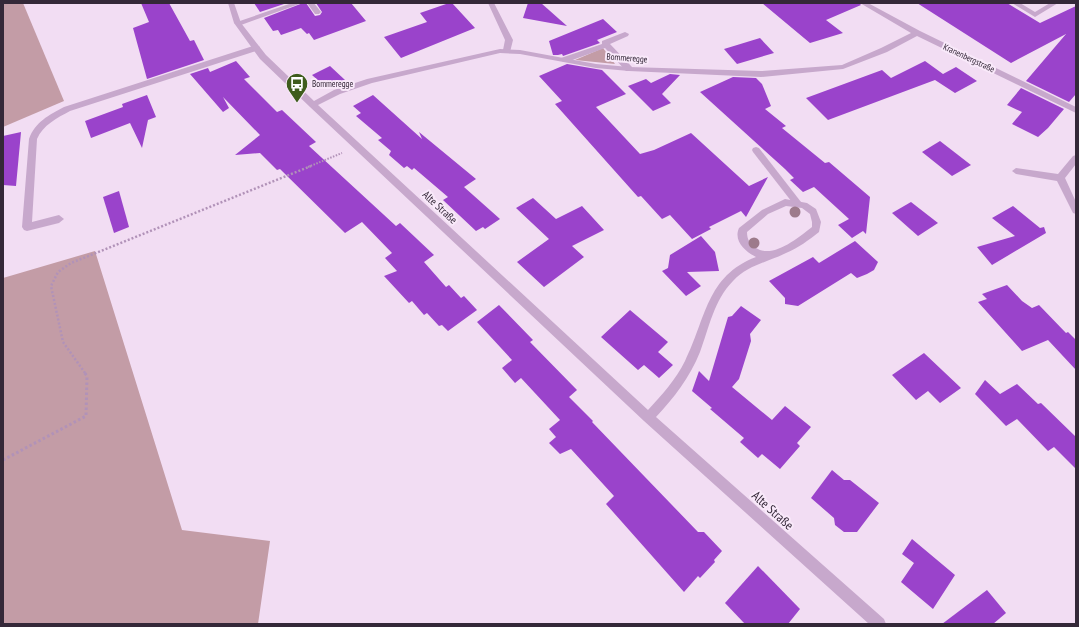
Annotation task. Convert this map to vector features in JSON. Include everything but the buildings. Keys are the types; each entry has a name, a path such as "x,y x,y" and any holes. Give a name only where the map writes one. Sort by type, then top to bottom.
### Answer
{"street":[{"name":"Alte Straße","path":"231,3 238,23 263,57 313,105 648,417 879,624"},
{"path":"238,23 299,3"},
{"path":"310,3 317,12"},
{"path":"491,3 509,40 507,50"},
{"name":"Kranenbergstraße","path":"862,3 917,33 1076,110"},
{"path":"1015,3 1035,15 1055,3"},
{"name":"Bommeregge","path":"313,105 338,92 370,81 486,53 507,50 596,66 629,69 761,74 834,68 852,64 917,33"},
{"path":"564,60 606,44 605,43 625,34"},
{"path":"606,44 629,69"},
{"path":"59,218 27,227 33,139 35,132 40,127 67,109 256,48"},
{"path":"756,150 798,204"},
{"path":"1060,178 1076,158"},
{"path":"1016,171 1060,178"},
{"path":"1060,178 1076,211"},
{"path":"648,417 670,394 689,364 716,298 726,282 740,269 770,256 796,243 816,229 818,220 815,212 809,207 785,202 755,219 742,231 742,239 746,246 764,255 770,256"}],"path":[{"path":"3,460 86,416 87,376 63,342 51,286 58,272 70,263 357,147"}],"shaded area":[{"path":"3,3 23,3 64,101 3,127"},
{"path":"603,48 615,64 575,60"},
{"path":"95,251 182,530 270,541 258,624 3,624 3,278"}],"place":[{"name":"Bommeregge","path":"297,104"}]}
